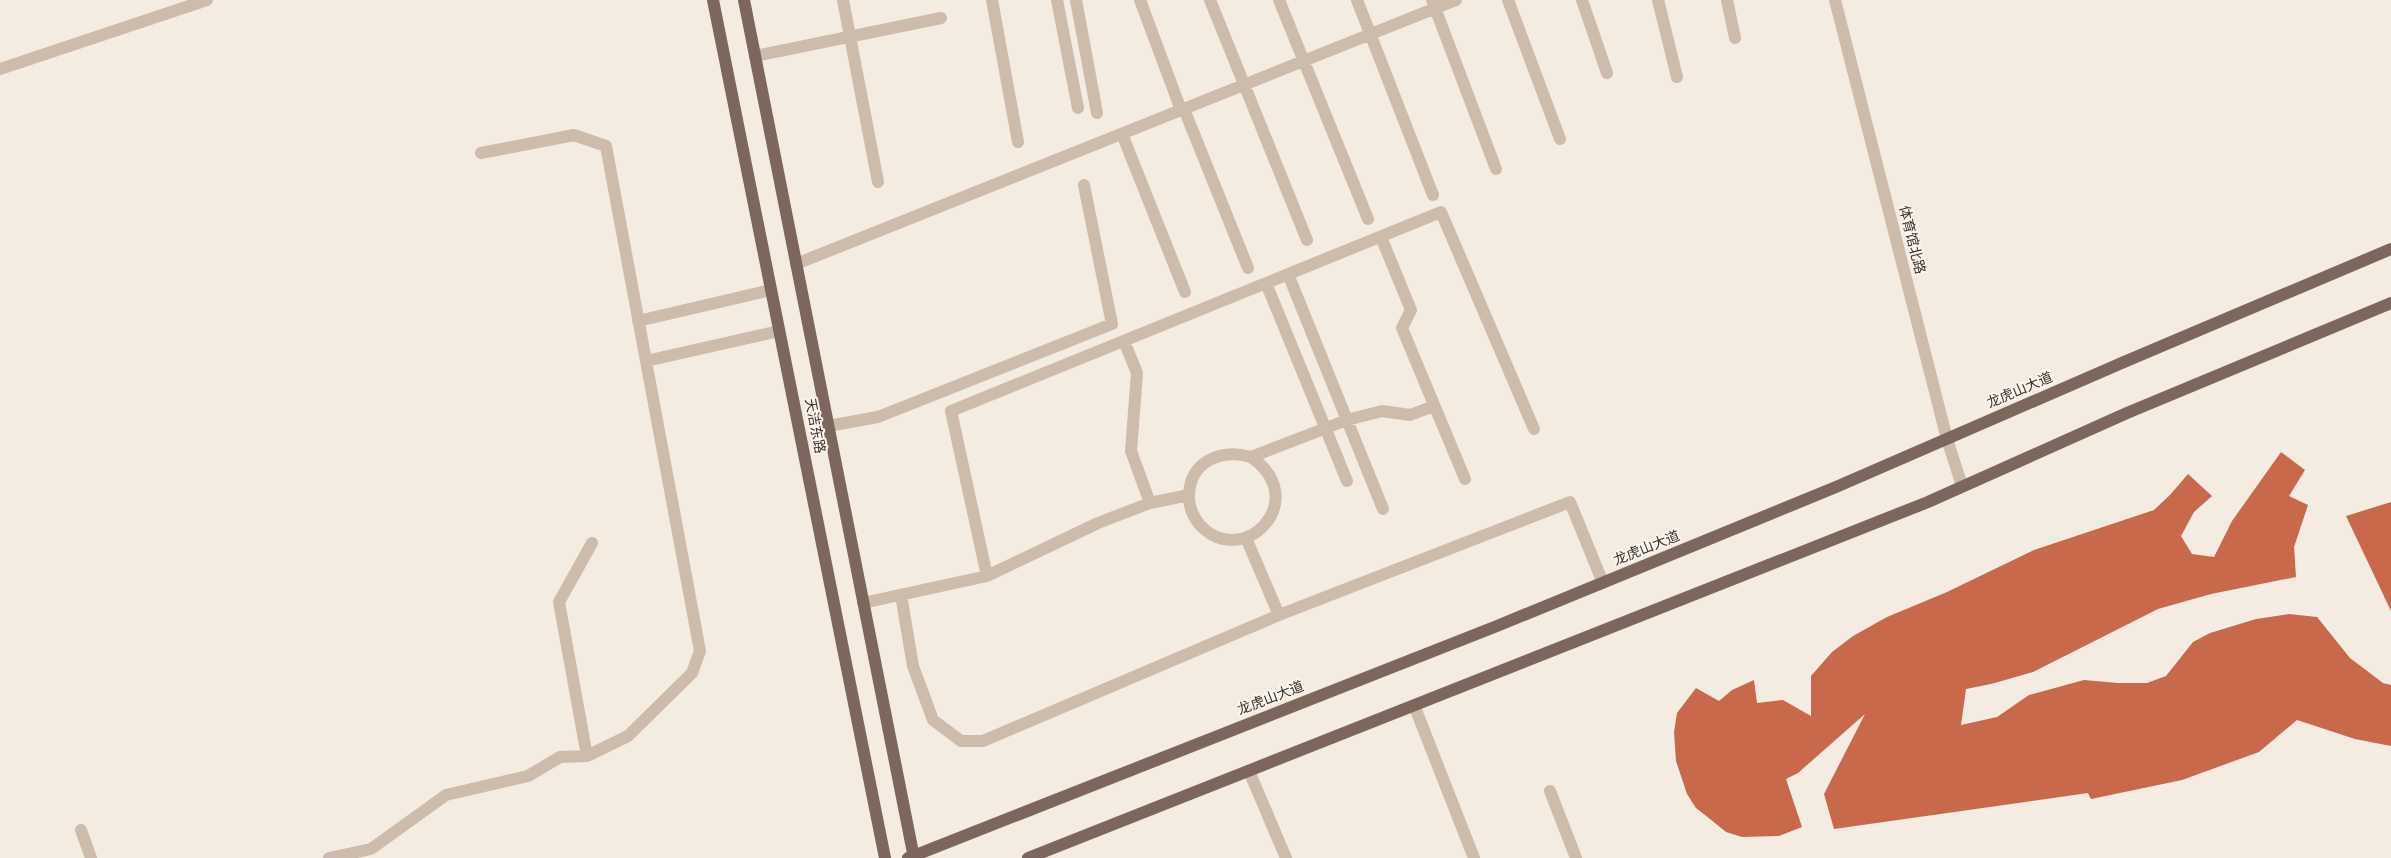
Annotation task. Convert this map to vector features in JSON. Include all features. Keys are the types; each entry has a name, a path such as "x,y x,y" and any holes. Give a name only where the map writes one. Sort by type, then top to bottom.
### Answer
{"main road":[{"name":"天洁东路","path":"713,0 885,858"},
{"name":"天洁东路","path":"744,0 911,857"},
{"name":"龙虎山大道","path":"911,857 1604,583 1836,487 2391,250"},
{"path":"1028,858 1928,502 2127,412 2391,303"}],"street":[{"path":"0,69 207,0"},
{"path":"843,0 878,182"},
{"path":"992,0 1018,142"},
{"path":"1057,0 1078,108"},
{"path":"1076,0 1097,113"},
{"path":"1140,0 1248,268"},
{"path":"1210,0 1307,240"},
{"path":"1279,0 1368,219"},
{"path":"1357,0 1433,195"},
{"path":"796,264 1370,34 1433,4 1456,0"},
{"path":"1508,0 1560,139"},
{"path":"1582,0 1607,73"},
{"path":"1658,0 1677,77"},
{"path":"1727,0 1736,38"},
{"name":"体育馆北路","path":"1835,0 1947,439 1962,486"},
{"path":"1433,4 1496,169"},
{"path":"755,56 942,18"},
{"path":"1122,134 1185,292"},
{"path":"329,858 371,849 446,795 528,776 560,756 587,756 628,736 692,673 700,651 606,146 574,135 481,153"},
{"path":"828,426 878,417 1112,324 1084,185"},
{"path":"987,576 951,411 1441,212 1534,429"},
{"path":"1380,237 1410,310 1402,328 1464,479"},
{"path":"1288,274 1383,509"},
{"path":"1266,283 1347,481"},
{"path":"638,322 771,290"},
{"path":"646,361 779,331"},
{"path":"1124,341 1137,373 1131,451 1150,503"},
{"path":"1251,457 1347,420 1382,411 1410,415 1434,406"},
{"path":"1236,453 1251,457 1263,465 1272,477 1276,491 1275,506 1269,520 1259,531 1246,538 1232,540 1219,538 1206,532 1196,522 1190,509 1188,495 1191,481 1198,469 1209,460 1222,454 1236,453"},
{"path":"863,603 987,576 1098,523 1150,503 1188,495"},
{"path":"901,595 912,666 933,720 961,741 983,741 1279,615 1570,502 1604,583"},
{"path":"1246,538 1279,615"},
{"path":"587,756 559,602 592,543"},
{"path":"1414,705 1474,858"},
{"path":"1249,770 1286,858"},
{"path":"1550,791 1576,858"},
{"path":"81,830 91,858"}],"building":[{"path":"2281,452 2305,470 2289,496 2308,505 2294,547 2296,577 2211,594 2158,609 2033,672 1966,689 1961,725 1997,717 2029,695 2084,680 2147,683 2166,676 2193,642 2210,633 2256,619 2289,614 2317,617 2350,658 2383,683 2391,685 2391,746 2355,739 2297,720 2259,752 2182,780 2091,799 2088,793 1834,829 1824,794 1865,714 1798,773 1786,779 1802,827 1779,836 1742,837 1726,832 1696,808 1687,794 1676,761 1674,732 1677,713 1696,688 1719,701 1732,690 1754,680 1757,703 1783,700 1811,716 1811,676 1832,652 1853,636 1887,617 1947,592 2034,550 2154,510 2188,474 2212,496 2194,512 2181,536 2192,554 2214,557 2232,521"},
{"path":"2391,502 2391,611 2346,516"}]}
